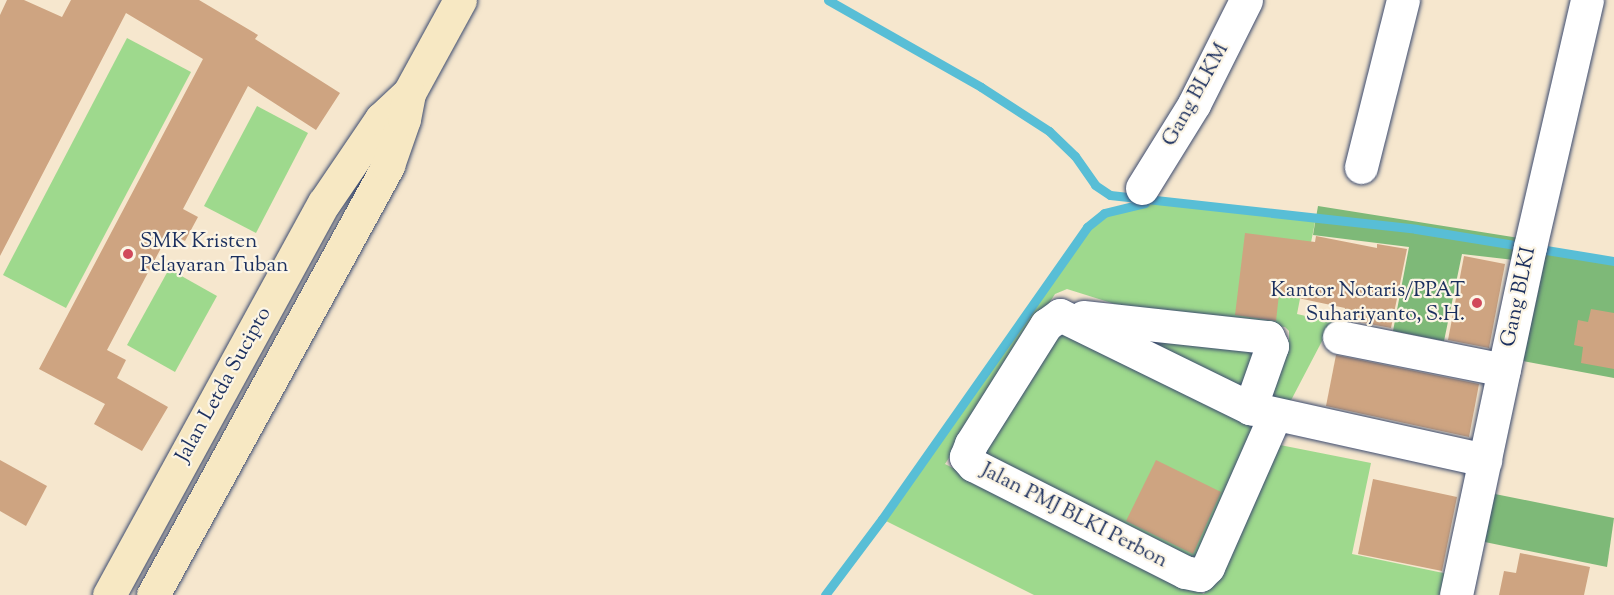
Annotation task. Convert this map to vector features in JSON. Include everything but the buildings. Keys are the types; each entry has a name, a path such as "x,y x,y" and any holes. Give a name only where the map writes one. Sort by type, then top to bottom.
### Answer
{"main road":[{"name":"Jalan Letda Sucipto","path":"109,595 324,203 381,119 409,93 460,0"},
{"name":"Jalan Letda Sucipto","path":"153,595 388,165 405,119 409,93"}],"street":[{"name":"Gang BLKM","path":"1142,188 1194,104 1246,0"},
{"path":"1361,166 1403,0"},
{"name":"Gang BLKI","path":"1456,595 1523,279 1587,0"},
{"name":"Jalan PMJ BLKI Perbon","path":"1065,316 1056,316 1046,325 971,444 966,458 973,465 1185,572 1200,575 1208,567 1262,411"},
{"path":"1065,316 1268,337 1272,346 1262,411"},
{"path":"1065,316 1262,411 1485,460"},
{"path":"1339,337 1504,370"}],"green space":[{"path":"127,38 191,72 66,308 3,275"},
{"path":"257,106 308,133 256,233 204,206"},
{"path":"1160,202 1316,217 1297,314 1332,322 1287,408 1274,405 1270,390 1289,339 1289,331 1285,327 1158,313 1118,305 1067,289 1055,294 945,464 1204,594 1265,459 1273,448 1280,445 1371,463 1352,554 1448,574 1444,595 1034,595 882,519 1087,227 1114,208"},
{"path":"1318,206 1519,238 1514,260 1462,254 1444,341 1393,331 1409,247 1313,235"},
{"path":"1542,249 1614,261 1614,378 1518,360"},
{"path":"169,269 217,296 175,372 127,345"},
{"path":"1058,327 1256,428 1195,564 977,454"},
{"path":"1121,333 1257,347 1241,392"},
{"path":"1490,493 1614,518 1607,567 1480,541"}],"waterway":[{"path":"828,0 981,87 1049,131 1075,156 1095,185 1110,195 1416,229 1614,261"},
{"path":"825,595 882,519 1087,227 1104,213 1145,203"}],"place":[{"name":"SMK Kristen Pelayaran Tuban","path":"128,254"},
{"name":"Kantor Notaris/PPAT Suhariyanto, S.H.","path":"1477,303"}]}
